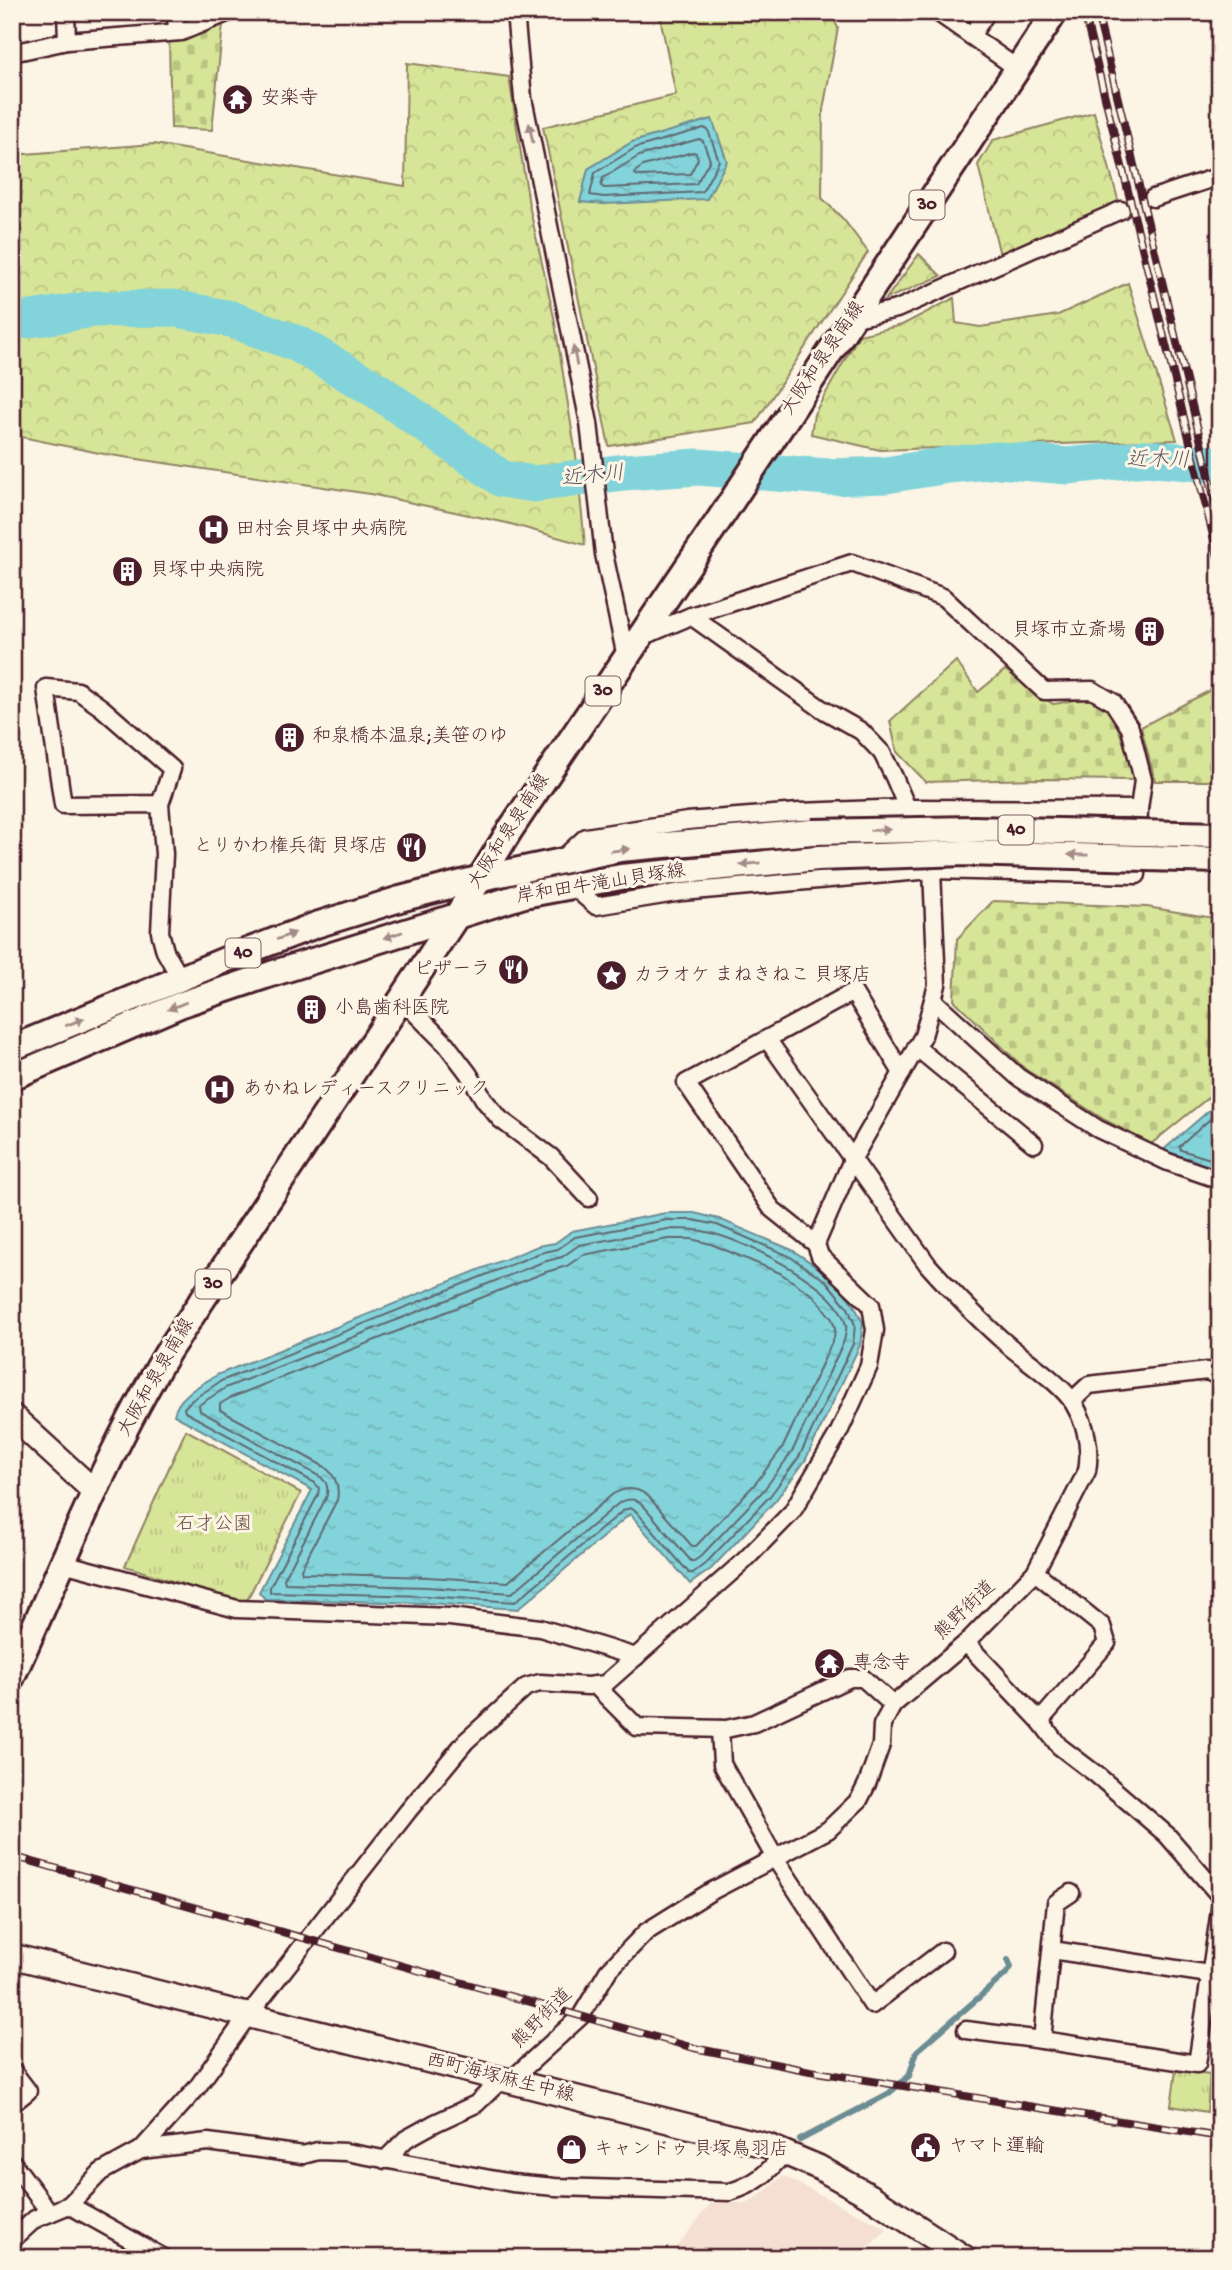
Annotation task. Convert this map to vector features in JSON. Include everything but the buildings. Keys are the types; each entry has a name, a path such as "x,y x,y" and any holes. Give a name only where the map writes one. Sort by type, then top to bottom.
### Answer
{"main road":[{"name":"大阪和泉泉南線","path":"12,1677 95,1492 144,1393 169,1350 1055,12"},
{"path":"1135,820 1220,823"},
{"name":"岸和田牛滝山貝塚線","path":"12,1048 316,925 481,877 620,849 812,832 973,829 1135,820 1220,835"},
{"name":"岸和田牛滝山貝塚線","path":"12,1077 182,1004 458,914 524,895 621,877 818,858 965,853 1220,860"},
{"path":"1130,857 1177,873 1220,877"}],"street":[{"path":"66,12 67,41"},
{"path":"176,12 177,32"},
{"path":"12,53 67,41 177,32 233,12"},
{"path":"515,12 523,98 589,423 610,590 632,648 691,616 852,563 943,597 1044,691 1092,690 1113,702 1130,728 1143,780 1135,820 1137,874 932,870 682,892 596,906 572,886"},
{"path":"937,12 1018,69"},
{"path":"971,36 987,12"},
{"path":"1153,198 1220,177"},
{"path":"851,319 897,309 1121,210"},
{"path":"691,616 822,709 861,732 881,753 932,870 937,985 923,1036 852,1160 816,1244"},
{"path":"160,804 63,805 46,688 78,691 102,708 172,769 160,804 164,854 160,932 165,951 180,978"},
{"path":"560,860 586,837 687,821 799,813 907,808 1135,820"},
{"path":"13,2238 35,2220 69,2205 101,2172 141,2150 196,2089 247,2017 466,1741 526,1687 540,1683 605,1684 744,1561 792,1512 839,1432 869,1367 875,1329 871,1305 820,1256 816,1244 772,1209 686,1083 853,992 902,1073"},
{"path":"401,999 446,1044 500,1119 551,1157 589,1198"},
{"path":"933,1000 1018,1077 1098,1129 1168,1162 1220,1180"},
{"name":"熊野街道","path":"385,2160 407,2139 476,2104 581,2016 608,1972 646,1932 710,1892 828,1829 859,1800 881,1745 882,1725 893,1705 966,1643 1035,1572 1087,1471 1090,1454 1086,1432 1072,1401 953,1293 928,1265 767,1040"},
{"path":"916,1047 1034,1144"},
{"path":"1072,1401 1090,1385 1207,1371 1220,1377"},
{"path":"12,1416 95,1492"},
{"path":"63,1563 237,1609 450,1617 540,1628 636,1657"},
{"path":"1035,1572 1102,1626 1107,1643 1040,1721"},
{"path":"966,1643 1040,1721 1059,1746 1097,1774 1167,1835 1220,1896"},
{"path":"595,1685 637,1727 720,1729 754,1723 850,1678 863,1678 893,1705"},
{"path":"720,1729 722,1764 775,1858 872,2005 943,1951"},
{"path":"1042,2040 1056,1903 1071,1893"},
{"path":"967,2030 1197,2064 1220,1910"},
{"path":"1052,1950 1209,1974"},
{"name":"西町海塚麻生中線","path":"12,1956 768,2146 818,2167 870,2196 965,2258"},
{"path":"12,2070 28,2091 12,2104"},
{"path":"141,2150 208,2142 303,2155 318,2151 332,2152 512,2183 555,2187 730,2192 750,2186 768,2172 785,2153"},
{"path":"12,2162 50,2213"},
{"path":"69,2205 160,2257"}],"shaded area":[{"path":"783,2176 888,2229 856,2258 668,2258 711,2203 747,2203"}],"green space":[{"path":"659,12 831,12 838,28 823,110 822,198 844,220 868,252 755,423 609,446 543,127 676,95"},
{"path":"223,24 212,130 171,128 169,40 185,38"},
{"path":"407,63 509,77 529,205 554,317 576,455 585,545 507,523 370,494 104,454 12,435 12,155 154,144 405,186"},
{"path":"1094,112 1119,203 1000,255 978,165 993,140"},
{"path":"919,254 941,276 886,299"},
{"path":"1128,283 1177,440 880,450 811,434 814,414 859,335 902,325 954,298 956,323 980,327 1058,315"},
{"path":"956,661 978,692 1005,670 1053,704 1091,699 1101,704 1115,722 1134,780 926,782 897,752 890,721"},
{"path":"1220,685 1220,781 1155,781 1141,727"},
{"path":"993,901 1147,907 1220,919 1220,1088 1151,1144 1105,1120 1025,1069 954,1000 957,939"},
{"name":"石才公園","path":"186,1430 301,1493 245,1604 125,1566"},
{"path":"1176,2070 1210,2074 1207,2112 1171,2106"}],"water":[{"path":"712,119 727,161 707,199 604,204 580,202 588,169 632,142"},
{"path":"1220,1101 1220,1170 1161,1152"},
{"path":"666,1213 694,1213 719,1219 792,1250 831,1276 854,1305 863,1323 860,1345 805,1461 775,1501 711,1569 690,1584 630,1514 518,1609 427,1603 265,1599 259,1592 312,1490 174,1415 185,1396 217,1375 538,1246 555,1243 572,1231"}],"waterway":[{"name":"近木川","path":"12,322 94,309 173,308 231,319 298,344 378,391 502,479 534,484 624,472 698,467 828,477 886,475 998,460 1068,466 1146,458 1220,465"},
{"path":"800,2140 888,2094 909,2076 917,2051 1007,1973 1011,1967 1008,1960"}],"tunnel":[{"path":"1121,210 1153,198"}],"railway":[{"path":"1084,12 1220,564"},
{"path":"1097,12 1220,521"},
{"path":"12,1856 694,2048 810,2071 1220,2137"}],"place":[{"name":"安楽寺","path":"238,99"},
{"name":"田村会貝塚中央病院","path":"213,530"},
{"name":"貝塚中央病院","path":"127,571"},
{"name":"貝塚市立斎場","path":"1149,631"},
{"name":"和泉橋本温泉;美笹のゆ","path":"289,737"},
{"name":"とりかわ権兵衛 貝塚店","path":"411,847"},
{"name":"ピザーラ","path":"513,970"},
{"name":"カラオケ まねきねこ 貝塚店","path":"611,976"},
{"name":"小島歯科医院","path":"312,1009"},
{"name":"あかねレディースクリニック","path":"220,1090"},
{"name":"専念寺","path":"830,1664"},
{"name":"ヤマト運輸","path":"926,2147"},
{"name":"キャンドゥ 貝塚鳥羽店","path":"571,2150"}]}
